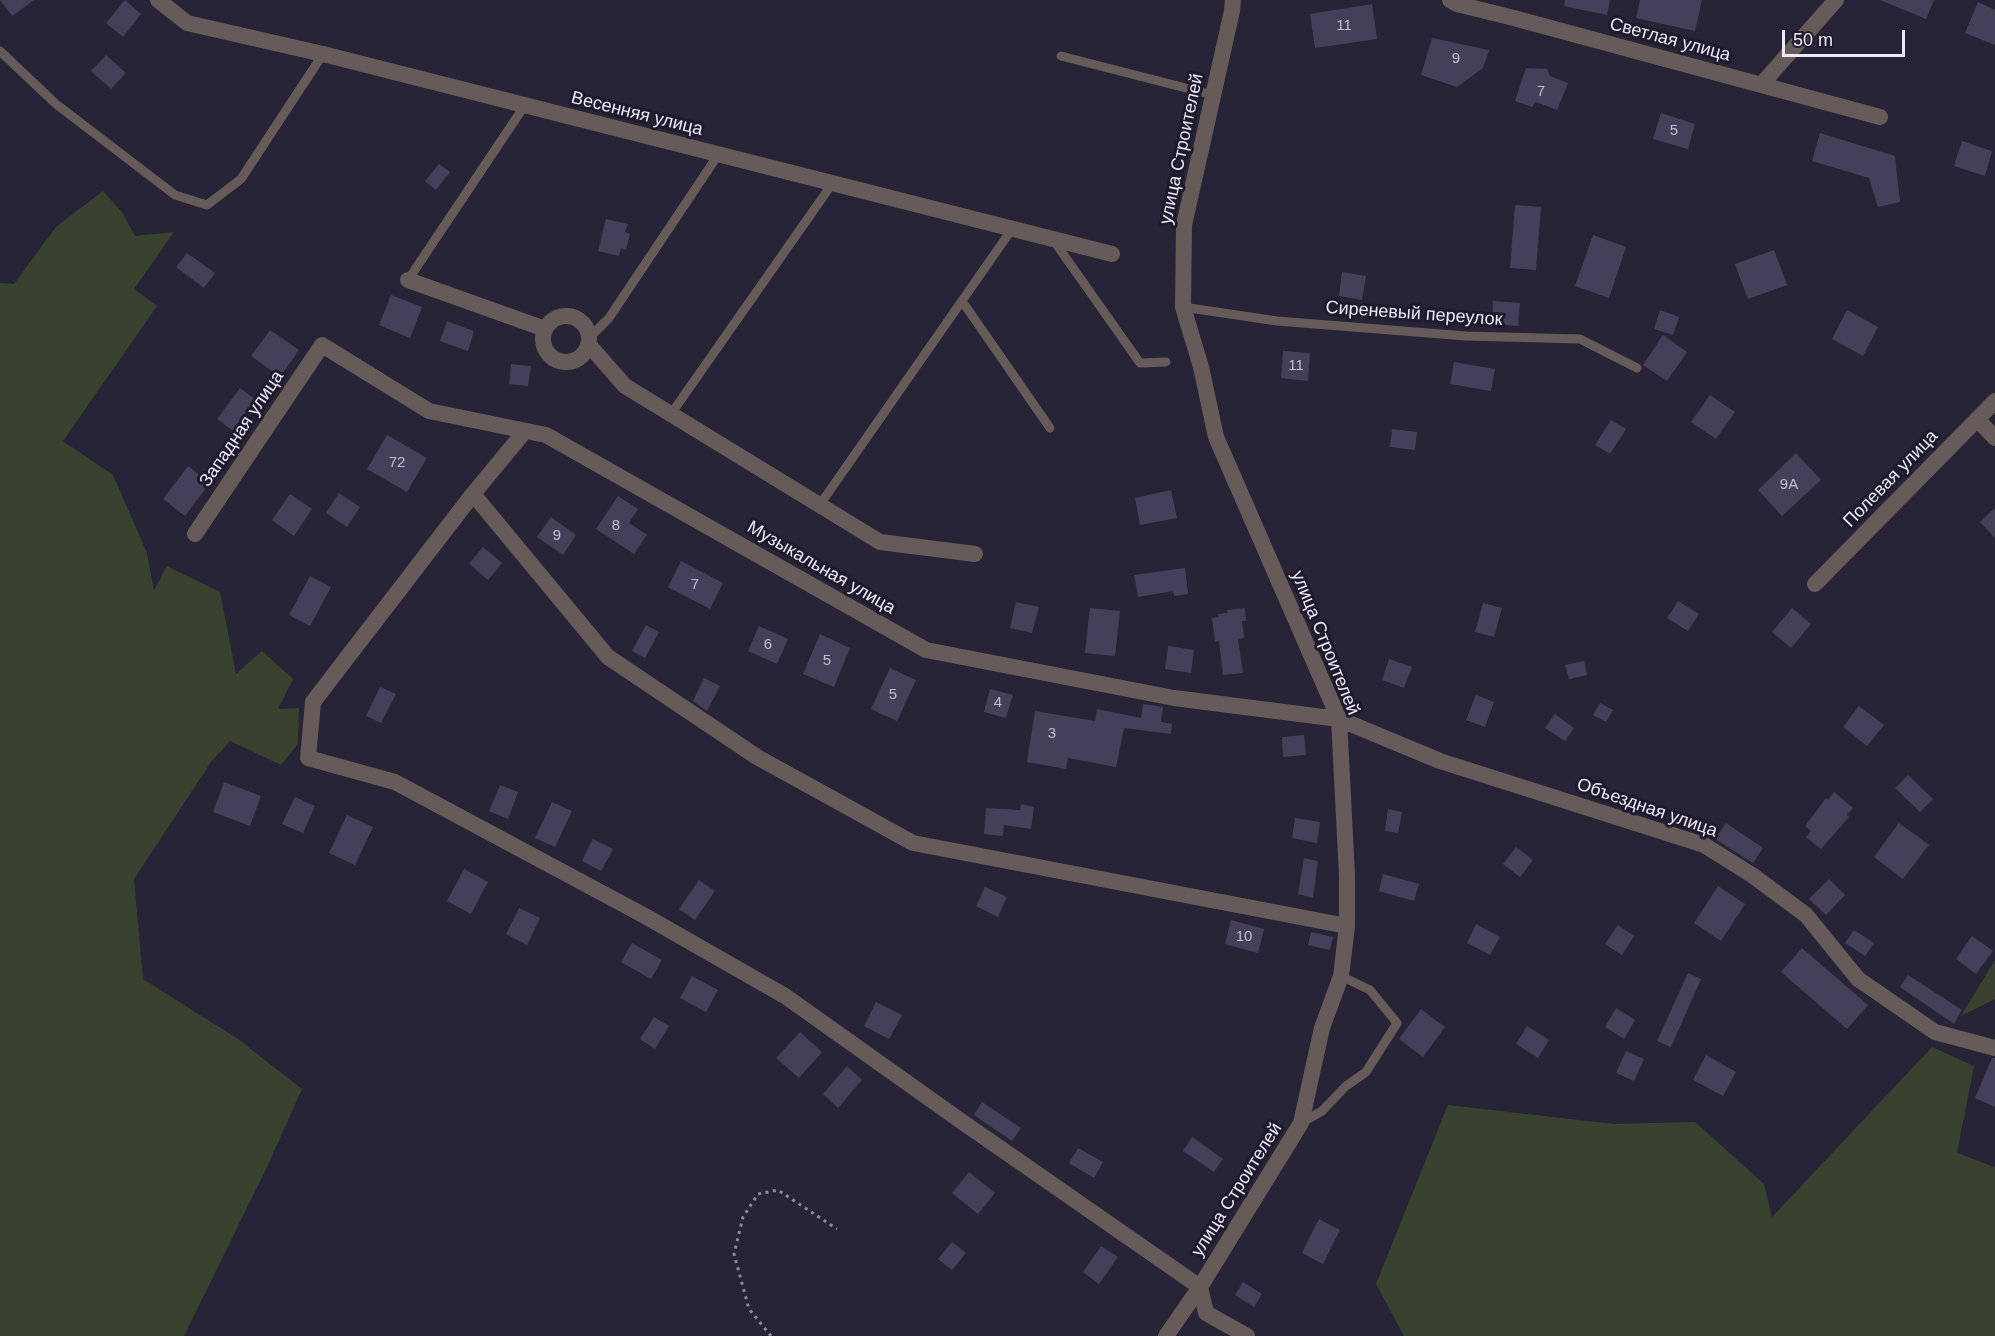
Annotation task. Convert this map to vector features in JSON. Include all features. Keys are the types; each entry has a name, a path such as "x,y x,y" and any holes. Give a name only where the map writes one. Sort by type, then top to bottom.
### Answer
{"street":[{"name":"Весенняя улица","path":"158,0 187,23 323,54 1112,254"},
{"name":"улица Строителей","path":"1166,1336 1200,1287 1301,1123 1322,1028 1341,976 1347,926 1347,875 1339,719 1216,437 1201,367 1183,306 1184,225 1233,0"},
{"name":"Светлая улица","path":"1450,0 1457,4 1880,117"},
{"path":"1761,85 1836,0"},
{"path":"408,280 545,329"},
{"path":"590,341 581,358 574,362 558,362 546,352 543,345 545,329 555,318 571,316 584,323 590,341 625,386 880,542 975,554"},
{"name":"Музыкальная улица","path":"322,345 429,411 546,435 926,650 1174,698 1339,719"},
{"name":"Западная улица","path":"195,534 322,345"},
{"name":"Полевая улица","path":"1815,584 1995,401"},
{"path":"1977,419 1995,438"},
{"path":"525,431 473,494 313,702 308,758 395,782 645,916 786,996 1200,1287 1206,1313 1247,1336"},
{"path":"473,494 608,657 757,757 913,843 1347,926"},
{"name":"Объездная улица","path":"1339,719 1440,761 1704,845 1752,875 1806,915 1858,979 1935,1032 1995,1048"}],"lane":[{"path":"0,51 56,105 176,195 207,205 241,179 323,54"},
{"path":"1061,56 1213,95"},
{"path":"408,280 525,105"},
{"path":"590,341 609,318 718,155"},
{"path":"671,414 832,184"},
{"path":"819,506 1012,229"},
{"path":"1053,239 1140,363 1166,362"},
{"path":"962,301 1050,428"},
{"name":"Сиреневый переулок","path":"1183,306 1277,321 1466,336 1580,339 1637,368"},
{"path":"1301,1123 1322,1111 1346,1086 1366,1072 1397,1023 1370,990 1341,976"}],"path":[{"path":"771,1336 749,1309 734,1254 743,1218 758,1194 778,1190 837,1229"}],"green space":[{"path":"103,191 122,212 135,236 174,232 134,289 157,306 63,441 113,475 147,553 154,590 167,566 220,592 236,674 262,651 293,679 278,709 299,708 298,744 281,765 230,741 211,762 134,879 143,979 238,1039 302,1089 268,1165 184,1336 0,1336 0,283 14,284 56,227"},
{"path":"1995,960 1995,999 1961,1016"},
{"path":"1932,1047 1974,1066 1957,1153 1995,1167 1995,1336 1404,1336 1376,1284 1448,1105 1614,1124 1695,1122 1764,1184 1772,1217"}],"building":[{"path":"0,0 34,0 12,16"},
{"path":"125,0 141,14 123,37 106,23"},
{"path":"1565,0 1610,0 1607,15 1564,6"},
{"path":"1640,0 1702,0 1695,31 1636,18"},
{"path":"1880,0 1934,0 1926,19"},
{"path":"1978,2 1995,10 1995,45 1965,33"},
{"path":"1372,4 1377,39 1315,48 1310,14"},
{"path":"1432,38 1489,50 1483,68 1457,87 1421,75"},
{"path":"106,55 126,73 111,89 91,71"},
{"path":"1526,68 1547,69 1550,76 1568,83 1557,110 1536,102 1532,107 1515,101"},
{"path":"1661,113 1695,124 1688,149 1653,139"},
{"path":"1820,133 1895,156 1900,202 1878,207 1869,178 1812,161"},
{"path":"1962,141 1992,151 1985,176 1954,166"},
{"path":"439,164 450,172 436,190 425,181"},
{"path":"1515,205 1541,207 1536,270 1510,268"},
{"path":"606,219 628,224 625,232 630,234 626,250 621,248 619,256 598,251"},
{"path":"1593,235 1626,247 1609,298 1575,286"},
{"path":"1774,250 1787,285 1748,299 1735,264"},
{"path":"187,253 215,273 204,288 176,267"},
{"path":"1342,272 1366,276 1362,300 1339,296"},
{"path":"391,295 422,307 410,338 379,325"},
{"path":"1493,301 1520,303 1518,326 1492,324"},
{"path":"1660,310 1679,317 1673,335 1654,329"},
{"path":"1847,310 1878,327 1863,356 1832,339"},
{"path":"447,321 474,331 468,351 440,341"},
{"path":"270,330 299,350 280,377 251,356"},
{"path":"1663,335 1687,352 1667,381 1643,365"},
{"path":"1283,351 1310,353 1308,381 1281,378"},
{"path":"1454,362 1495,369 1491,391 1450,384"},
{"path":"511,364 531,366 528,386 509,384"},
{"path":"240,388 256,400 233,431 217,419"},
{"path":"1710,395 1735,412 1716,439 1691,422"},
{"path":"1611,420 1626,429 1610,454 1595,445"},
{"path":"1392,429 1417,432 1415,450 1390,447"},
{"path":"387,435 427,458 407,492 367,469"},
{"path":"1796,453 1821,480 1782,516 1758,490"},
{"path":"188,466 210,483 185,516 163,499"},
{"path":"1171,490 1177,518 1140,525 1135,498"},
{"path":"339,493 360,507 347,527 326,513"},
{"path":"290,494 312,509 294,536 272,520"},
{"path":"618,496 638,509 629,523 647,535 634,554 596,529"},
{"path":"1995,508 1995,538 1980,522"},
{"path":"551,517 576,535 563,555 537,537"},
{"path":"483,547 502,563 488,580 469,564"},
{"path":"681,561 723,583 710,609 668,587"},
{"path":"1185,568 1188,594 1174,596 1173,591 1138,597 1134,575"},
{"path":"310,576 331,587 310,626 289,615"},
{"path":"1678,601 1699,614 1688,631 1667,618"},
{"path":"1016,602 1039,607 1032,633 1010,628"},
{"path":"1483,603 1502,608 1494,637 1475,632"},
{"path":"1090,608 1120,611 1115,656 1085,653"},
{"path":"1245,608 1246,621 1242,621 1244,638 1238,639 1243,673 1223,675 1219,641 1215,642 1212,618 1219,617 1218,614 1227,613 1227,610"},
{"path":"1792,608 1811,624 1791,648 1772,632"},
{"path":"646,625 659,632 645,658 632,651"},
{"path":"759,626 788,639 777,664 748,651"},
{"path":"820,634 850,648 834,687 803,674"},
{"path":"1168,646 1194,650 1191,673 1165,669"},
{"path":"1389,659 1412,667 1404,688 1382,680"},
{"path":"1584,661 1587,675 1569,679 1565,665"},
{"path":"890,668 916,680 897,721 871,709"},
{"path":"704,678 720,686 707,711 693,701"},
{"path":"380,687 396,694 381,723 366,716"},
{"path":"990,689 1013,695 1006,718 984,712"},
{"path":"1476,695 1494,702 1485,727 1466,720"},
{"path":"1600,703 1613,710 1606,722 1593,715"},
{"path":"1143,704 1163,707 1161,722 1172,724 1171,734 1124,728 1116,767 1068,758 1066,769 1027,762 1035,711 1095,721 1097,709 1141,718"},
{"path":"1859,706 1884,725 1867,746 1843,727"},
{"path":"1555,714 1574,728 1565,741 1545,728"},
{"path":"1304,735 1306,755 1283,757 1282,737"},
{"path":"1908,775 1933,799 1920,812 1895,788"},
{"path":"224,782 261,796 250,826 213,812"},
{"path":"500,785 518,792 508,819 489,811"},
{"path":"1834,792 1853,808 1847,815 1849,817 1821,849 1806,837 1811,831 1805,826 1826,798 1828,800"},
{"path":"295,797 315,806 303,833 282,824"},
{"path":"552,802 572,811 555,847 535,838"},
{"path":"1021,804 1034,807 1031,829 1004,825 1003,836 984,834 986,808 1020,810"},
{"path":"1388,809 1402,812 1398,833 1385,831"},
{"path":"347,815 373,827 355,865 329,853"},
{"path":"1295,818 1320,822 1317,843 1292,838"},
{"path":"1726,823 1763,848 1753,863 1715,839"},
{"path":"1899,823 1929,845 1903,879 1874,857"},
{"path":"593,839 613,849 601,871 582,861"},
{"path":"1516,847 1533,860 1520,877 1503,864"},
{"path":"1304,858 1318,861 1313,898 1298,894"},
{"path":"464,869 488,882 471,914 447,901"},
{"path":"1383,874 1419,884 1414,901 1379,891"},
{"path":"1829,879 1845,895 1826,915 1809,899"},
{"path":"699,880 715,891 695,920 679,909"},
{"path":"1718,886 1745,904 1721,941 1694,923"},
{"path":"985,887 1007,897 998,917 976,906"},
{"path":"519,908 540,918 527,945 506,934"},
{"path":"1231,920 1264,929 1258,953 1225,944"},
{"path":"1476,924 1500,937 1490,955 1467,943"},
{"path":"1618,925 1634,936 1622,955 1605,944"},
{"path":"1854,930 1874,943 1865,956 1845,943"},
{"path":"1311,932 1333,937 1330,950 1308,945"},
{"path":"1972,936 1993,951 1976,974 1956,959"},
{"path":"632,943 662,960 651,979 621,962"},
{"path":"1802,948 1868,1005 1847,1029 1781,972"},
{"path":"1688,973 1701,979 1671,1047 1657,1041"},
{"path":"1908,975 1962,1010 1954,1024 1900,987"},
{"path":"692,976 718,990 706,1012 680,998"},
{"path":"876,1002 902,1015 889,1039 864,1026"},
{"path":"1616,1008 1635,1020 1624,1039 1605,1027"},
{"path":"1421,1009 1445,1027 1423,1057 1399,1039"},
{"path":"654,1017 669,1026 655,1049 640,1039"},
{"path":"1527,1026 1549,1040 1538,1058 1516,1044"},
{"path":"800,1032 822,1052 799,1078 776,1058"},
{"path":"1626,1051 1644,1059 1634,1081 1616,1073"},
{"path":"1706,1055 1736,1072 1723,1096 1693,1080"},
{"path":"1992,1058 1995,1058 1995,1107 1975,1098"},
{"path":"847,1066 862,1080 838,1108 823,1094"},
{"path":"982,1102 1021,1128 1012,1141 974,1115"},
{"path":"1192,1137 1223,1159 1214,1172 1183,1151"},
{"path":"1078,1148 1103,1162 1094,1178 1069,1163"},
{"path":"969,1172 995,1193 978,1214 952,1193"},
{"path":"1319,1219 1340,1230 1323,1264 1302,1253"},
{"path":"952,1242 966,1253 952,1270 938,1259"},
{"path":"1101,1246 1118,1257 1099,1284 1083,1272"},
{"path":"1243,1282 1262,1294 1254,1307 1235,1295"}]}
